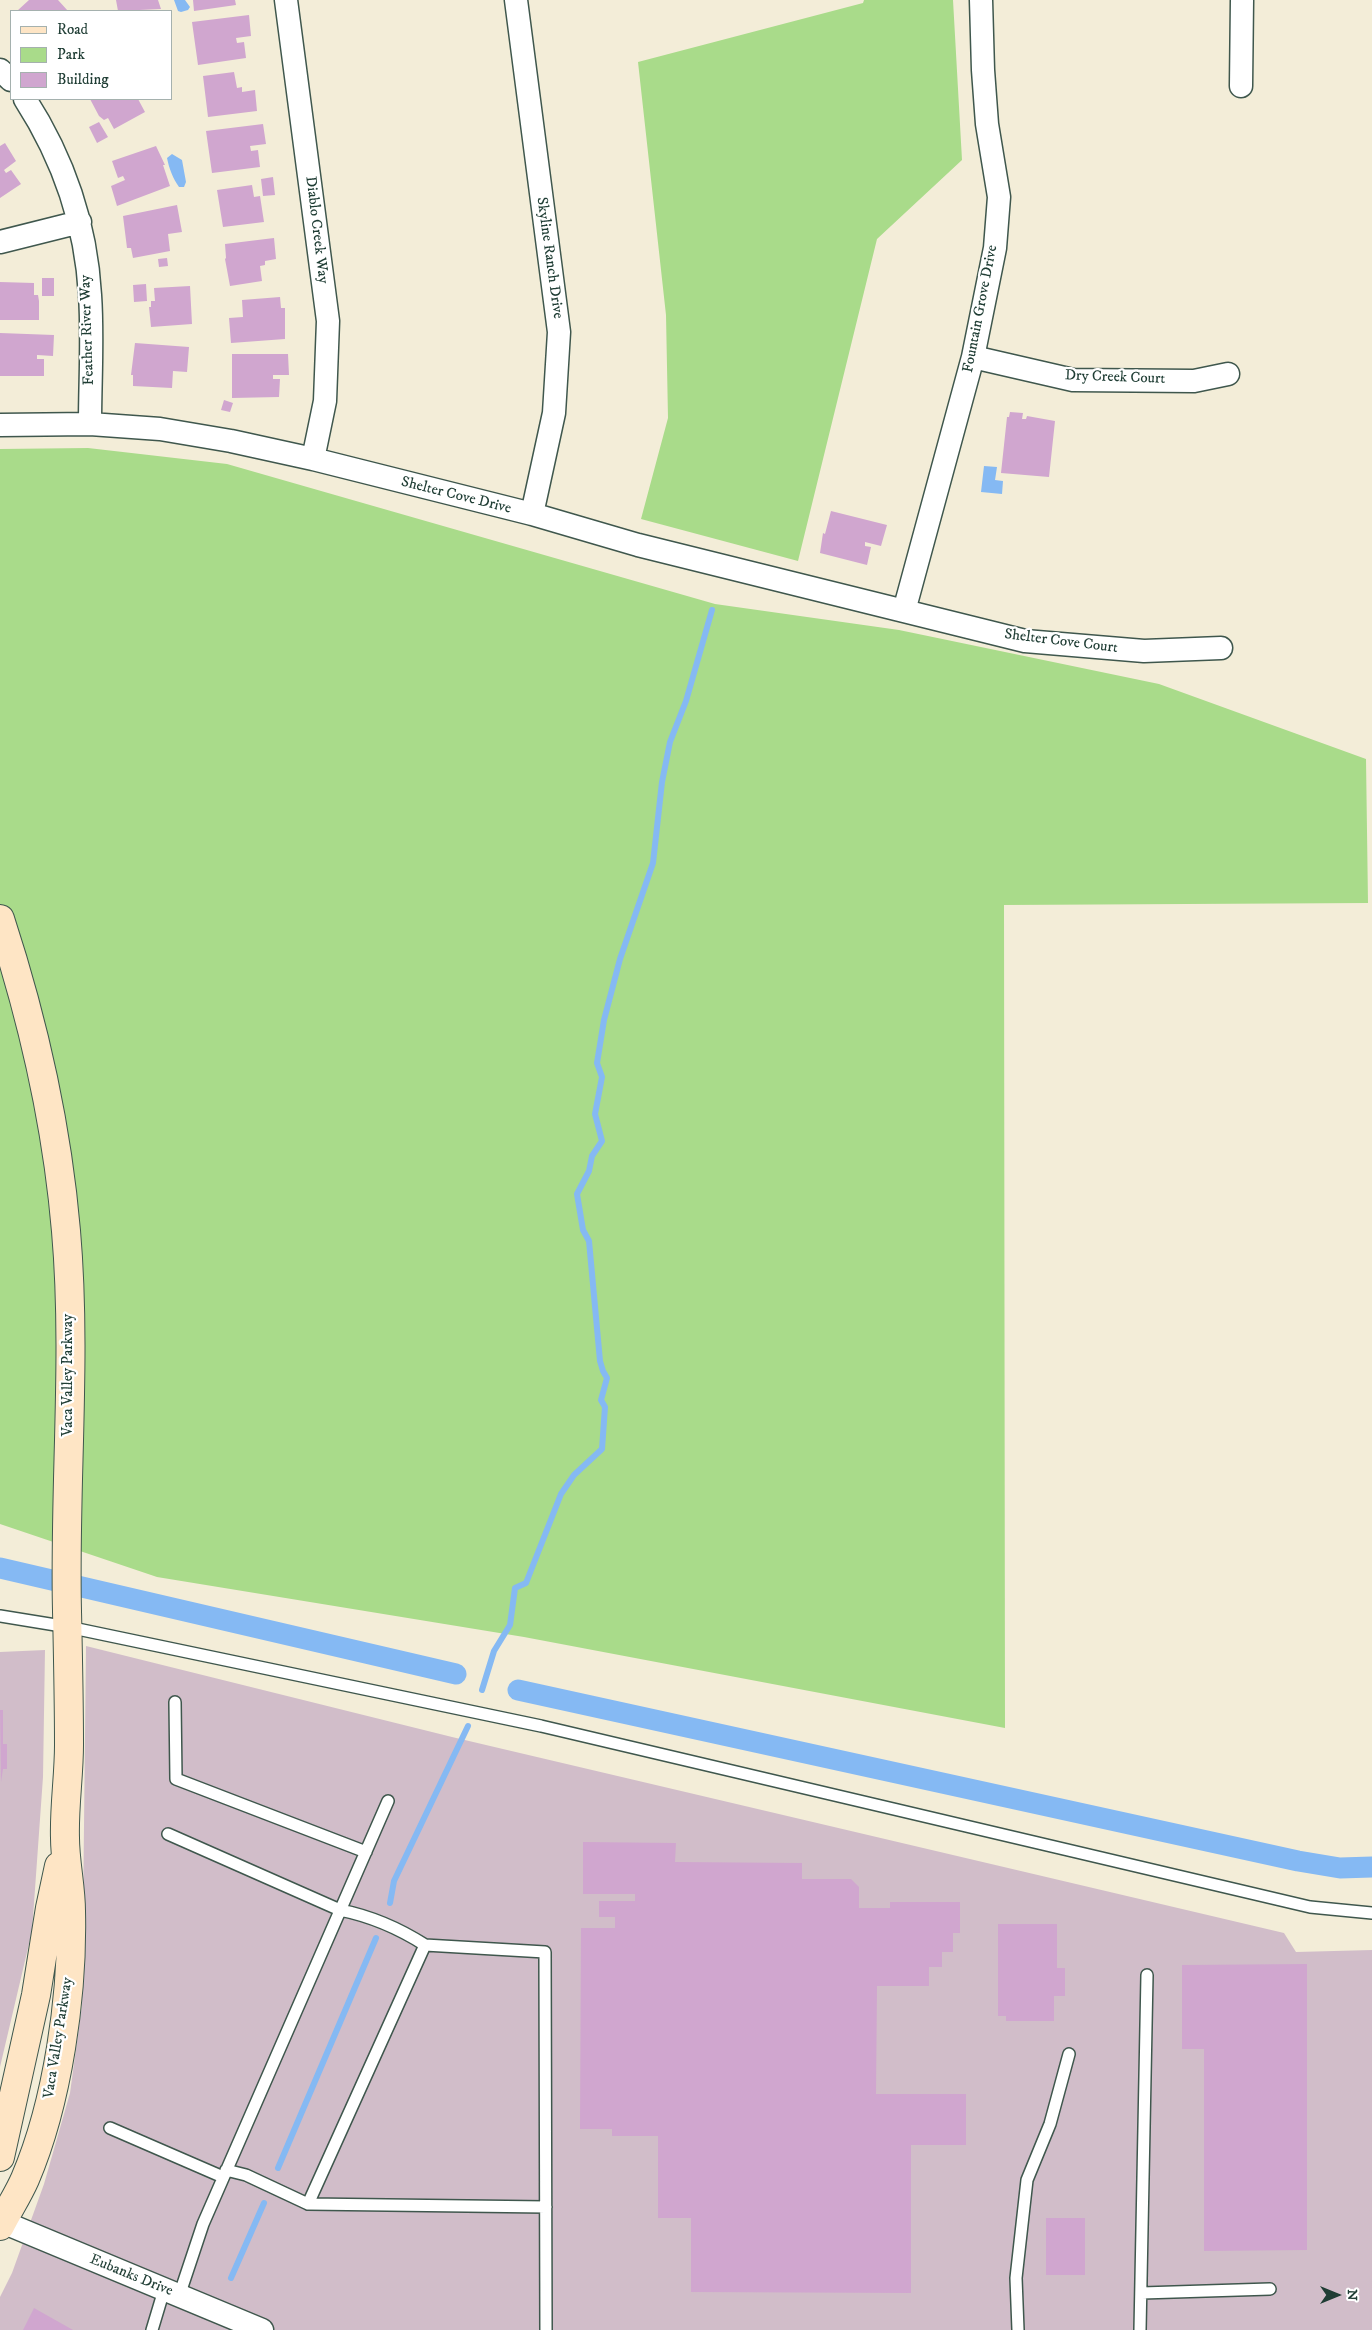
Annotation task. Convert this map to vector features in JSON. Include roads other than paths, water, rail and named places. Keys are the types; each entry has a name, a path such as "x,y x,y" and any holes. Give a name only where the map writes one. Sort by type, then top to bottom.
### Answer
{"street":[{"name":"Diablo Creek Way","path":"286,0 328,321 325,401 313,459"},
{"name":"Skyline Ranch Drive","path":"516,0 559,332 554,413 532,514"},
{"name":"Fountain Grove Drive","path":"904,611 973,357 995,248 999,197 986,106 981,0"},
{"path":"1241,86 1242,0"},
{"path":"0,70 10,79"},
{"name":"Feather River Way","path":"26,100 41,124 59,160 80,222 90,294 90,424"},
{"path":"0,242 80,222"},
{"name":"Dry Creek Court","path":"973,357 1074,380 1194,381 1228,374"},
{"name":"Shelter Cove Drive","path":"0,425 90,424 160,429 232,441 313,459 532,514 638,545 904,611"},
{"name":"Shelter Cove Court","path":"904,611 1025,640 1069,646 1144,652 1221,648"},
{"name":"Vaca Valley Parkway","path":"0,919 16,967 39,1056 56,1139 66,1233 70,1330 67,1568 69,1747 64,1840 32,2012 0,2158"},
{"name":"Vaca Valley Parkway","path":"1,2223 25,2180 45,2121 60,2051 69,1979 71,1910 64,1840"},
{"name":"Eubanks Drive","path":"1,2223 262,2330"}],"lane":[{"path":"0,1616 68,1620 541,1726 1310,1907 1372,1913"},
{"path":"175,1702 176,1779 366,1852"},
{"path":"152,2330 172,2293 203,2224 388,1800"},
{"path":"168,1834 340,1910 357,1913 410,1936 425,1946 545,1952 546,2330"},
{"path":"308,2204 425,1946"},
{"path":"1140,2330 1147,1975"},
{"path":"1018,2330 1016,2278 1027,2180 1050,2124 1070,2054"},
{"path":"110,2128 225,2174 246,2175 308,2204 546,2207"},
{"path":"1142,2293 1270,2289"}],"water":[{"path":"174,0 185,0 190,7 188,10 178,11"},
{"path":"172,154 182,160 186,182 184,187 179,187 170,169 167,158"},
{"path":"984,466 997,467 995,480 1003,481 1002,494 981,492"}],"waterway":[{"path":"482,1690 494,1651 510,1625 515,1588 526,1583 561,1494 574,1475 602,1449 605,1407 601,1400 607,1378 600,1361 589,1241 583,1230 577,1194 589,1171 592,1156 602,1141 595,1114 602,1077 597,1063 604,1020 620,959 653,863 662,782 670,742 686,701 712,610"},
{"path":"0,1568 456,1674"},
{"path":"518,1690 1298,1861 1340,1868 1372,1867"},
{"path":"390,1903 394,1881 468,1726"},
{"path":"278,2168 376,1938"},
{"path":"231,2278 264,2203"}]}
